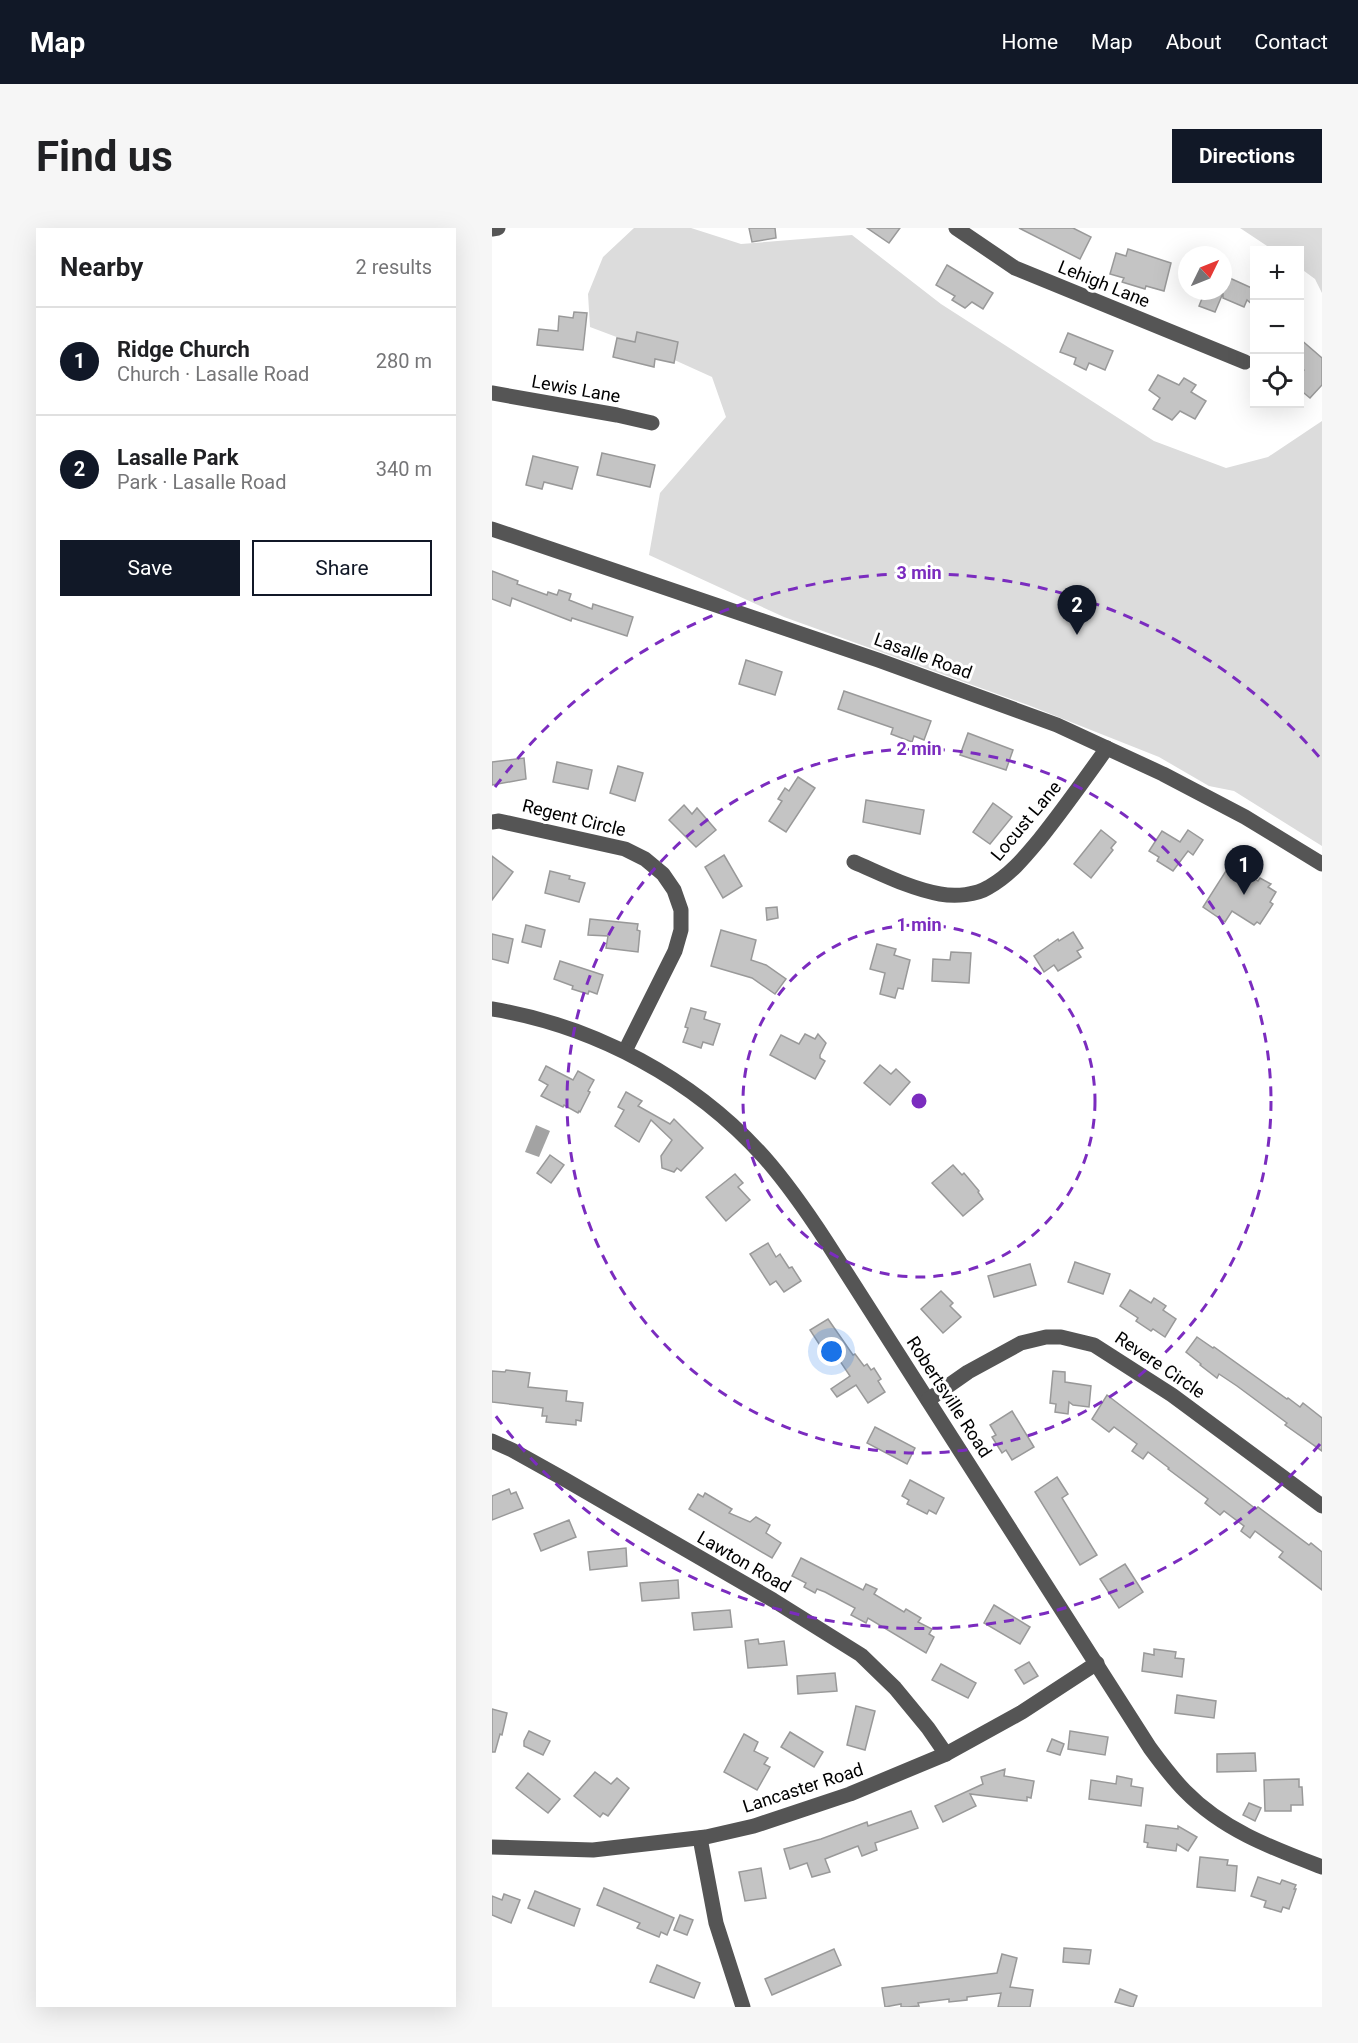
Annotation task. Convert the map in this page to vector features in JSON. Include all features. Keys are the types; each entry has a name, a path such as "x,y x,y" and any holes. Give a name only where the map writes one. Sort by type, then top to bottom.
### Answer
{"street":[{"path":"492,230 498,228"},
{"name":"Lehigh Lane","path":"956,228 1015,268 1245,362"},
{"name":"Lewis Lane","path":"492,393 652,423"},
{"name":"Lasalle Road","path":"492,529 878,660 1003,705 1107,748 1245,817 1322,864"},
{"name":"Locust Lane","path":"854,862 907,884 940,894 964,895 987,888 1009,874 1023,860 1066,807 1107,748"},
{"name":"Regent Circle","path":"492,822 499,820 625,849 645,858 663,874 674,890 681,910 681,930 670,960 625,1051"},
{"name":"Robertsville Road","path":"492,1009 554,1023 625,1051 668,1076 705,1102 739,1131 763,1156 806,1209 1150,1748 1185,1792 1223,1823 1242,1834 1322,1867"},
{"name":"Revere Circle","path":"927,1400 968,1372 1021,1343 1046,1337 1061,1337 1095,1345 1178,1400 1322,1506"},
{"name":"Lawton Road","path":"492,1441 564,1479 773,1600 861,1655 895,1688 946,1754"},
{"name":"Lancaster Road","path":"492,1847 593,1850 700,1838 754,1826 894,1778 946,1754 1022,1712 1097,1663"},
{"path":"700,1838 716,1923 743,2007"}],"shaded area":[{"path":"634,228 691,228 741,244 852,235 941,304 1154,441 1226,468 1268,457 1322,421 1322,846 1234,791 1209,786 1159,757 1028,705 784,617 649,555 660,493 726,417 712,377 659,353 590,327 588,294 603,257"},
{"path":"1240,228 1322,228 1322,293 1315,279 1304,271 1304,246 1267,246"},
{"path":"536,1125 550,1131 539,1157 525,1152"}],"building":[{"path":"749,228 775,228 776,238 752,242"},
{"path":"867,228 900,228 889,243"},
{"path":"1019,228 1073,228 1091,237 1080,259"},
{"path":"1128,249 1171,263 1164,291 1146,286 1145,289 1122,282 1124,278 1110,274 1116,253 1126,256"},
{"path":"947,265 993,293 983,309 972,302 965,308 952,300 955,296 936,285"},
{"path":"1232,279 1250,287 1250,303 1247,300 1244,307 1228,300 1232,300"},
{"path":"1201,300 1220,300 1215,312 1199,306"},
{"path":"574,312 587,313 583,350 537,345 539,329 558,331 559,316 573,318"},
{"path":"637,332 678,342 674,363 655,359 654,367 613,357 617,338 635,342"},
{"path":"1068,333 1113,351 1105,370 1089,363 1086,370 1074,364 1076,358 1060,352"},
{"path":"1304,342 1322,358 1322,385 1310,398 1304,393"},
{"path":"1158,375 1179,385 1184,378 1196,385 1191,392 1206,401 1195,419 1180,411 1172,420 1153,409 1160,398 1149,390"},
{"path":"602,453 655,465 650,487 597,475"},
{"path":"533,456 578,467 572,489 544,482 542,489 526,485"},
{"path":"492,571 518,581 517,584 547,595 548,592 557,595 559,590 571,594 569,600 592,609 593,604 633,617 627,636 572,618 571,621 512,598 510,606 492,599"},
{"path":"746,660 782,672 775,695 739,684"},
{"path":"844,691 931,721 924,740 914,736 912,742 891,734 893,728 838,709"},
{"path":"968,733 1013,750 1006,770 960,755"},
{"path":"524,758 526,779 492,785 492,762"},
{"path":"557,762 592,770 588,789 553,782"},
{"path":"618,766 643,773 635,801 610,793"},
{"path":"798,777 815,788 786,832 769,821 782,801 778,799 785,788 789,791"},
{"path":"866,800 924,810 920,834 863,822"},
{"path":"993,803 1012,817 990,844 973,832"},
{"path":"684,805 692,814 697,808 716,830 696,847 669,820"},
{"path":"1101,830 1116,842 1111,848 1113,850 1091,878 1074,864"},
{"path":"1188,830 1203,840 1193,855 1188,851 1173,871 1157,861 1159,857 1149,851 1162,831 1180,842"},
{"path":"724,855 742,886 723,898 705,867"},
{"path":"492,856 513,872 492,900"},
{"path":"1231,863 1258,881 1260,878 1271,884 1268,887 1276,892 1270,902 1273,904 1260,924 1257,922 1254,925 1232,911 1225,922 1203,907"},
{"path":"550,871 585,883 579,902 545,893"},
{"path":"777,907 778,918 767,920 766,908"},
{"path":"590,919 638,924 637,930 640,931 638,952 606,948 608,936 588,935"},
{"path":"526,925 545,930 541,947 522,942"},
{"path":"721,930 756,940 751,960 766,965 786,979 775,994 752,978 711,966"},
{"path":"1073,932 1083,948 1077,951 1081,957 1058,971 1054,965 1044,972 1034,956 1058,939 1059,941"},
{"path":"492,934 513,939 508,963 492,959"},
{"path":"877,944 896,949 894,955 910,960 903,989 898,988 895,998 880,994 885,973 870,969"},
{"path":"951,952 971,953 969,983 932,981 933,959 950,960"},
{"path":"560,961 603,975 597,994 572,989 573,986 554,979"},
{"path":"691,1008 706,1012 704,1019 720,1024 713,1045 703,1042 701,1048 683,1042"},
{"path":"805,1034 815,1039 818,1034 826,1043 820,1055 820,1058 825,1061 815,1079 770,1055 781,1035 799,1044"},
{"path":"880,1065 891,1074 896,1069 910,1082 890,1105 864,1083"},
{"path":"546,1066 573,1080 578,1071 594,1080 580,1112 564,1105 563,1107 541,1096 548,1085 539,1080"},
{"path":"626,1092 642,1101 638,1106 670,1124 674,1119 703,1148 681,1171 677,1168 674,1172 662,1168 661,1156 672,1140 651,1120 639,1142 615,1126 624,1110 618,1107"},
{"path":"550,1155 564,1165 551,1183 537,1173"},
{"path":"953,1165 962,1175 964,1173 983,1199 963,1216 932,1183"},
{"path":"735,1174 743,1183 738,1187 750,1200 726,1221 706,1197"},
{"path":"768,1243 776,1257 780,1254 801,1281 784,1292 776,1281 770,1285 750,1254"},
{"path":"1075,1262 1110,1274 1103,1294 1068,1282"},
{"path":"1030,1264 1036,1285 994,1297 988,1276"},
{"path":"1130,1290 1151,1303 1154,1298 1166,1306 1163,1310 1176,1319 1165,1337 1136,1321 1138,1318 1120,1306"},
{"path":"941,1291 953,1303 950,1306 961,1317 943,1333 921,1309"},
{"path":"828,1319 853,1355 855,1354 864,1366 867,1364 871,1370 874,1368 881,1379 878,1381 885,1392 868,1403 856,1385 837,1397 831,1389 850,1376 832,1349 825,1353 810,1330"},
{"path":"1197,1337 1287,1399 1300,1407 1303,1403 1322,1418 1322,1451 1285,1425 1287,1423 1237,1386 1219,1374 1217,1378 1200,1365 1186,1352"},
{"path":"506,1370 530,1373 528,1387 567,1391 566,1401 583,1403 581,1421 576,1420 576,1425 546,1422 547,1416 542,1416 543,1408 492,1402 492,1371 505,1372"},
{"path":"1053,1371 1065,1372 1065,1382 1091,1386 1089,1407 1073,1405 1069,1402 1068,1414 1055,1412 1056,1404 1050,1403"},
{"path":"1107,1395 1256,1509 1258,1507 1322,1552 1322,1590 1279,1557 1283,1552 1255,1531 1250,1538 1241,1531 1244,1526 1224,1511 1220,1515 1205,1503 1208,1499 1148,1452 1143,1459 1132,1451 1137,1444 1114,1427 1109,1432 1092,1419"},
{"path":"1012,1411 1034,1447 1012,1460 1006,1450 1002,1453 992,1437 996,1435 990,1425"},
{"path":"875,1427 915,1448 907,1464 867,1443"},
{"path":"1057,1477 1068,1494 1062,1498 1097,1555 1080,1565 1035,1492"},
{"path":"910,1480 944,1498 936,1514 929,1510 927,1514 907,1504 909,1500 902,1496"},
{"path":"509,1489 511,1494 516,1492 523,1508 492,1520 492,1496"},
{"path":"705,1493 732,1509 729,1513 750,1522 756,1517 770,1525 766,1533 781,1543 772,1558 689,1509 698,1494 703,1497"},
{"path":"569,1520 576,1537 541,1551 534,1534"},
{"path":"626,1548 627,1566 590,1570 588,1552"},
{"path":"801,1558 863,1590 866,1584 877,1589 874,1594 904,1612 906,1609 921,1618 918,1622 932,1629 929,1634 934,1637 926,1653 868,1618 866,1623 851,1615 855,1608 825,1592 817,1589 815,1593 804,1587 806,1583 792,1576"},
{"path":"1125,1564 1143,1592 1119,1608 1100,1579"},
{"path":"678,1580 679,1598 642,1601 640,1583"},
{"path":"994,1605 1030,1627 1020,1644 984,1623"},
{"path":"730,1610 732,1627 694,1630 692,1613"},
{"path":"758,1639 759,1644 784,1641 787,1665 748,1668 745,1641"},
{"path":"1154,1649 1176,1652 1175,1658 1184,1659 1182,1677 1142,1671 1144,1653 1154,1655"},
{"path":"1029,1662 1038,1676 1024,1684 1015,1670"},
{"path":"941,1664 976,1683 968,1698 932,1680"},
{"path":"835,1673 837,1691 798,1694 797,1676"},
{"path":"1177,1695 1216,1701 1214,1718 1175,1713"},
{"path":"856,1706 875,1711 865,1750 847,1745"},
{"path":"492,1709 507,1713 495,1752 492,1752"},
{"path":"529,1731 550,1741 543,1755 524,1746"},
{"path":"1070,1731 1108,1737 1105,1755 1068,1749"},
{"path":"790,1732 823,1752 814,1767 781,1747"},
{"path":"744,1734 758,1742 754,1751 768,1758 764,1764 770,1767 757,1790 724,1772"},
{"path":"1052,1739 1064,1744 1060,1755 1047,1751"},
{"path":"1255,1753 1256,1771 1217,1772 1217,1754"},
{"path":"1005,1769 1004,1776 1034,1781 1031,1798 1027,1797 1027,1801 970,1794 976,1806 943,1822 935,1806 983,1784 981,1777"},
{"path":"595,1772 611,1784 617,1778 629,1788 608,1816 603,1813 600,1817 574,1796"},
{"path":"528,1773 560,1799 548,1813 516,1788"},
{"path":"1117,1776 1132,1779 1131,1786 1143,1788 1141,1806 1089,1799 1091,1780 1116,1784"},
{"path":"1299,1779 1303,1805 1291,1805 1291,1811 1265,1811 1264,1780"},
{"path":"1249,1803 1261,1808 1255,1821 1243,1815"},
{"path":"911,1811 918,1828 875,1843 877,1850 862,1856 858,1846 825,1859 830,1872 812,1877 807,1863 790,1869 784,1849 821,1839 867,1822 868,1826"},
{"path":"1146,1825 1178,1829 1178,1826 1197,1837 1188,1851 1177,1844 1176,1851 1147,1847 1148,1843 1144,1842"},
{"path":"1200,1857 1228,1860 1227,1865 1237,1866 1235,1891 1197,1887"},
{"path":"761,1868 766,1898 745,1901 739,1872"},
{"path":"1258,1877 1280,1884 1282,1880 1296,1885 1289,1909 1283,1907 1281,1912 1264,1907 1266,1901 1251,1896"},
{"path":"604,1888 674,1918 667,1935 661,1932 659,1937 637,1928 640,1923 597,1905"},
{"path":"535,1891 580,1909 574,1926 528,1908"},
{"path":"504,1894 520,1900 511,1923 492,1915 492,1896 502,1900"},
{"path":"680,1915 693,1920 687,1935 674,1930"},
{"path":"1064,1948 1091,1950 1089,1964 1063,1962"},
{"path":"834,1949 841,1965 772,1995 765,1979"},
{"path":"1002,1954 1017,1958 1010,1987 1033,1990 1030,2007 998,2007 1001,1993 967,1997 967,2000 949,2002 949,1999 918,2003 919,2006 901,2007 901,2004 885,2007 882,1988 997,1973"},
{"path":"657,1965 700,1983 694,1998 650,1982"},
{"path":"1120,1989 1137,1996 1133,2007 1115,2002"}],"place":[{"name":"Lasalle Park","path":"1077,635"},
{"name":"Ridge Church","path":"1244,895"}]}
